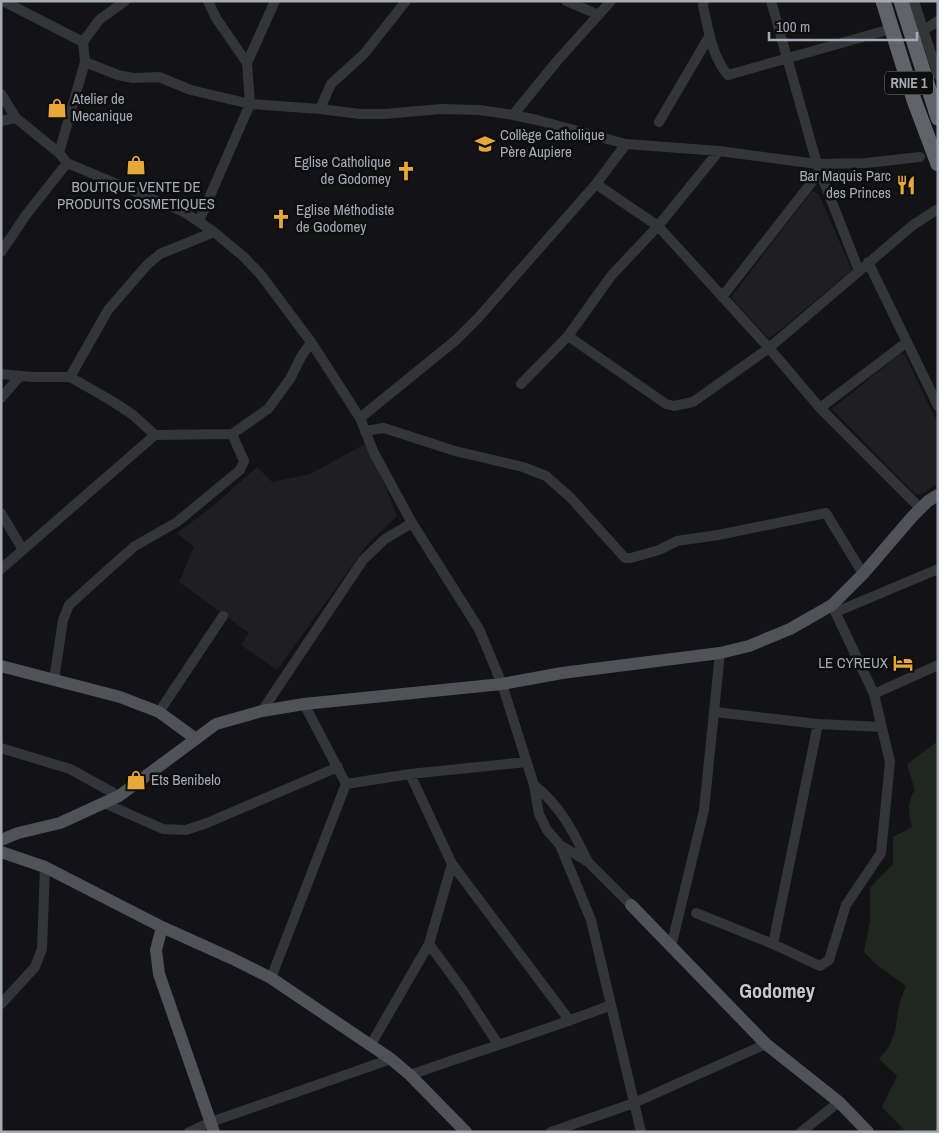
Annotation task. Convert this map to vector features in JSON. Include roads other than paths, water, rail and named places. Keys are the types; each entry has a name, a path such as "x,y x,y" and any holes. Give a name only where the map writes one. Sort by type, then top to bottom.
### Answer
{"highway":[{"name":"RNIE 1","path":"883,1 927,138 938,164"},
{"name":"RNIE 1","path":"900,1 917,34 938,118"}],"main road":[{"path":"1,840 18,832 60,823 118,796 216,724 262,711 304,704 502,684 562,673 720,653 749,646 834,608 920,508 938,495"},
{"path":"1,666 120,697 159,712 196,740"},
{"path":"1,852 45,867 162,927 270,978 391,1059 410,1075 466,1132"},
{"path":"631,905 766,1044 839,1102 868,1132"},
{"path":"162,927 156,950 159,974 212,1127"}],"street":[{"path":"3,1 82,42"},
{"path":"59,154 85,62 82,42 99,20 125,1"},
{"path":"208,1 216,18 247,63"},
{"path":"199,221 250,104 247,63 275,1"},
{"path":"320,109 331,84 364,54 406,1"},
{"path":"566,1 599,15"},
{"path":"513,115 610,1"},
{"path":"704,1 703,6 710,35 721,65 728,75 891,29"},
{"path":"771,1 820,167 859,271"},
{"path":"914,1 917,34 938,75"},
{"path":"917,34 938,21"},
{"path":"659,122 710,35"},
{"path":"85,62 118,76 133,78 159,77 191,90 250,104 360,114 441,109 479,110 537,120 626,144 719,152 820,167 920,157"},
{"path":"1,94 16,118 68,163 184,212 214,232 244,257 261,275 311,342 360,418 374,454 412,522 479,628 502,684 534,785 539,814 547,830 560,845 588,862 631,905"},
{"path":"1,121 16,118"},
{"path":"360,418 456,340 478,318 596,184 626,144"},
{"path":"521,384 568,336 611,276 658,226 719,152"},
{"path":"1,252 26,215 68,163"},
{"path":"722,297 820,167"},
{"path":"596,184 658,226 769,348 820,408 920,508"},
{"path":"568,336 666,404 674,406 693,402 769,348 913,224 938,209"},
{"path":"70,377 108,310 146,264 160,254 214,232"},
{"path":"868,262 938,406"},
{"path":"1,374 70,377 112,400 155,434 232,434 268,409 290,378 311,342"},
{"path":"820,408 907,342"},
{"path":"1,398 20,376"},
{"path":"365,431 384,428 455,451 523,467 546,476 570,498 625,558 659,550 677,541 718,535 826,512 863,574"},
{"path":"1,569 155,434"},
{"path":"54,680 63,620 69,605 135,546 177,522 240,470 244,461 232,434"},
{"path":"1,513 23,550"},
{"path":"262,711 363,560 385,539 412,522"},
{"path":"696,914 773,944 820,966 829,960 846,905 882,853 890,762 874,694 834,608 938,569"},
{"path":"159,712 223,616"},
{"path":"671,947 704,810 720,653"},
{"path":"874,694 938,665"},
{"path":"270,978 346,784 304,704"},
{"path":"715,712 818,724 882,728"},
{"path":"773,944 818,724"},
{"path":"1,748 70,769 118,796"},
{"path":"346,784 410,774 526,762"},
{"path":"104,802 163,829 186,830 207,823 338,767"},
{"path":"410,774 452,864 570,1021"},
{"path":"534,785 548,795 556,804 588,862"},
{"path":"560,845 591,920 641,1132"},
{"path":"370,1046 429,944 452,864"},
{"path":"1,1004 35,967 42,948 45,867"},
{"path":"429,944 462,989 498,1044"},
{"path":"410,1075 570,1021 611,1005"},
{"path":"551,1132 634,1103 766,1044"},
{"path":"189,1132 212,1127 391,1059"},
{"path":"800,1132 839,1102"}],"place":[{"name":"Atelier de Mecanique","path":"57,108"},
{"name":"Collège Catholique Père Aupiere","path":"485,144"},
{"name":"BOUTIQUE VENTE DE PRODUITS COSMETIQUES","path":"136,165"},
{"name":"Eglise Catholique de Godomey","path":"406,171"},
{"name":"Bar Maquis Parc des Princes","path":"906,185"},
{"name":"Eglise Méthodiste de Godomey","path":"281,219"},
{"name":"LE CYREUX","path":"903,663"},
{"name":"Ets Benibelo","path":"136,780"}],"district":[{"name":"Godomey","path":"777,991"}]}
